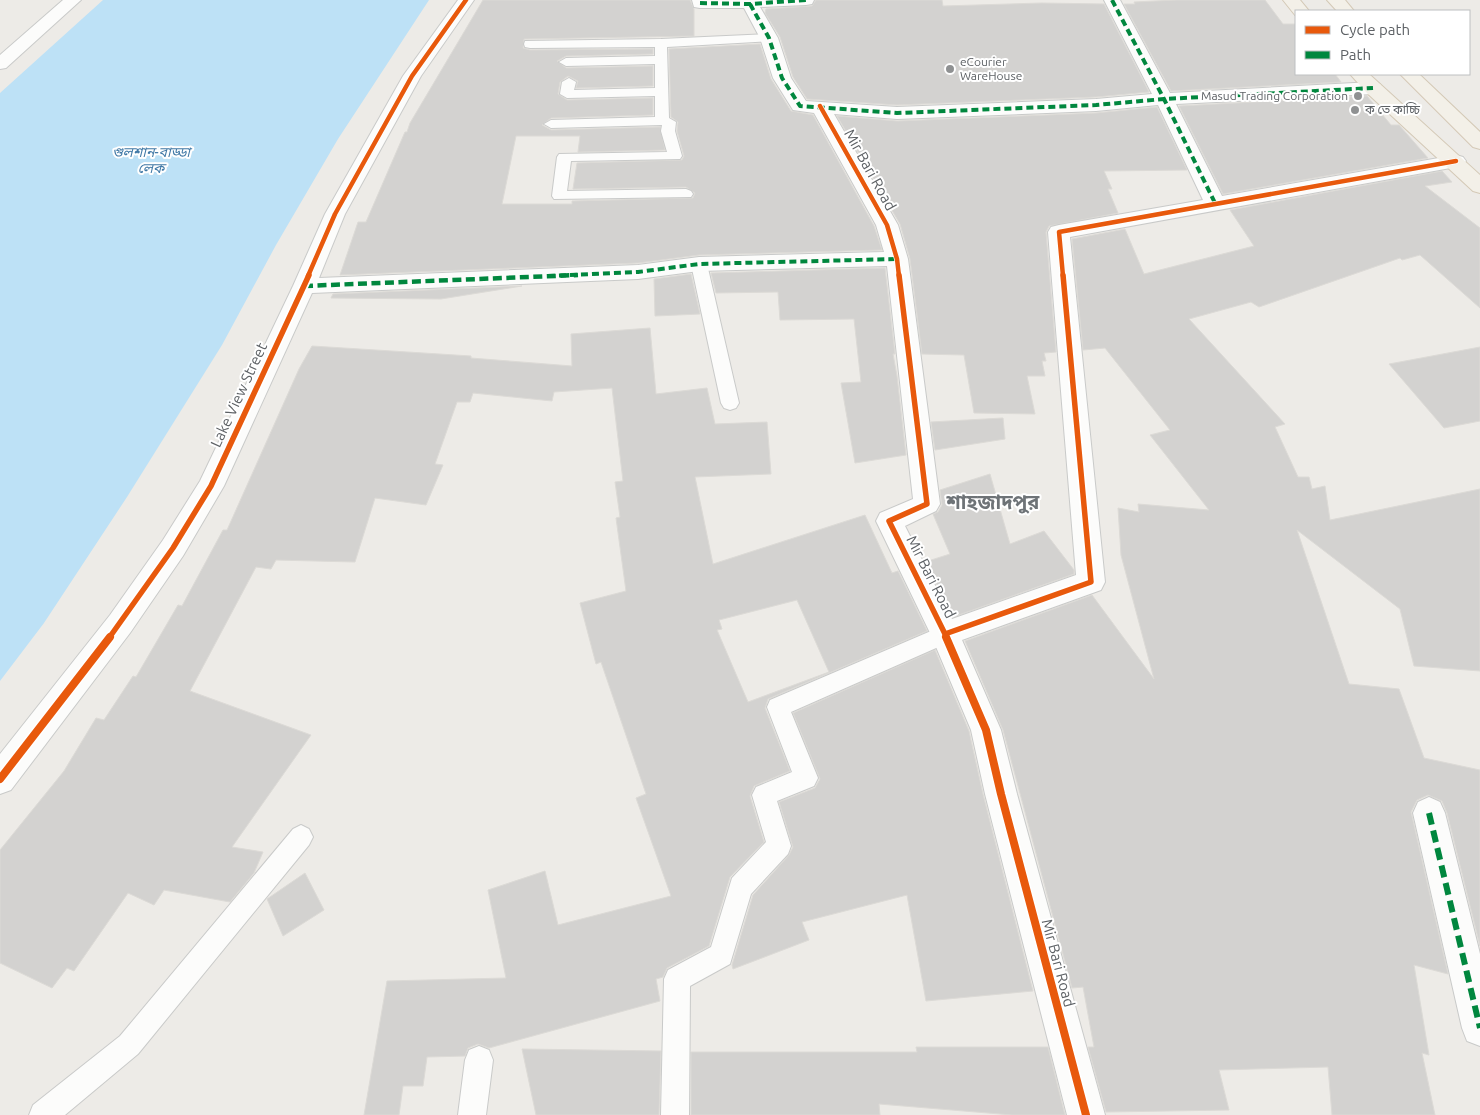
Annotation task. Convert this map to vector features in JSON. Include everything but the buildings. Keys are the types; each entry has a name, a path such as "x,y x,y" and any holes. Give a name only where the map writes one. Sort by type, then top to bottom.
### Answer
{"main road":[{"path":"1291,0 1300,10"},
{"path":"1335,0 1345,10"},
{"path":"1360,75 1456,161 1480,188"},
{"path":"1411,75 1480,143"}],"street":[{"path":"0,64 72,0"},
{"name":"Lake View Street","path":"0,779 120,624 173,548 211,486 304,286 335,214 412,76 466,0"},
{"path":"700,0 700,3 709,4 750,4 806,0"},
{"path":"1112,0 1164,99 1215,203"},
{"path":"750,4 769,38 782,78 800,106 897,113 1096,105 1164,99 1373,88"},
{"name":"Mir Bari Road","path":"820,106 887,226 897,259 927,504 889,521 945,634 986,730 1001,794 1086,1115"},
{"path":"945,634 1091,582 1059,232 1456,161"},
{"path":"304,286 638,272 699,264 897,259"},
{"path":"1429,813 1480,1028"}],"lane":[{"path":"530,44 661,43 769,38"},
{"path":"661,43 662,121"},
{"path":"566,62 662,60"},
{"path":"568,82 567,94 661,92"},
{"path":"551,124 669,122 668,131 675,156 564,157 559,196 686,194"},
{"path":"699,264 730,403"},
{"path":"675,1115 677,979 721,955 741,887 779,846 764,795 806,778 778,707 945,634"},
{"path":"43,1115 129,1045 301,837"},
{"path":"472,1115 479,1060"}],"water":[{"name":"গুলশান-বাড্ডা লেক","path":"103,0 429,0 338,139 276,245 222,345 127,497 44,623 0,681 0,93"}],"marked path":[{"path":"700,3 750,4 806,0"},
{"path":"1112,0 1164,99 1215,203"},
{"path":"750,4 769,38 782,78 800,106 897,113 1096,105 1164,99 1373,88"},
{"path":"304,286 638,272 699,264 897,259"},
{"path":"1429,813 1480,1028"}],"cycle path":[{"path":"0,779 120,624 173,548 211,486 304,286 335,214 412,76 466,0"},
{"path":"820,106 887,225 897,259 927,504 889,521 945,634 986,730 1001,794 1086,1115"},
{"path":"945,634 1091,582 1059,232 1456,161"}],"place":[{"name":"eCourier WareHouse","path":"950,69"},
{"name":"Masud Trading Corporation","path":"1358,96"},
{"name":"ক তে কাচ্চি","path":"1355,110"}],"district":[{"name":"শাহজাদপুর","path":"993,502"}]}
